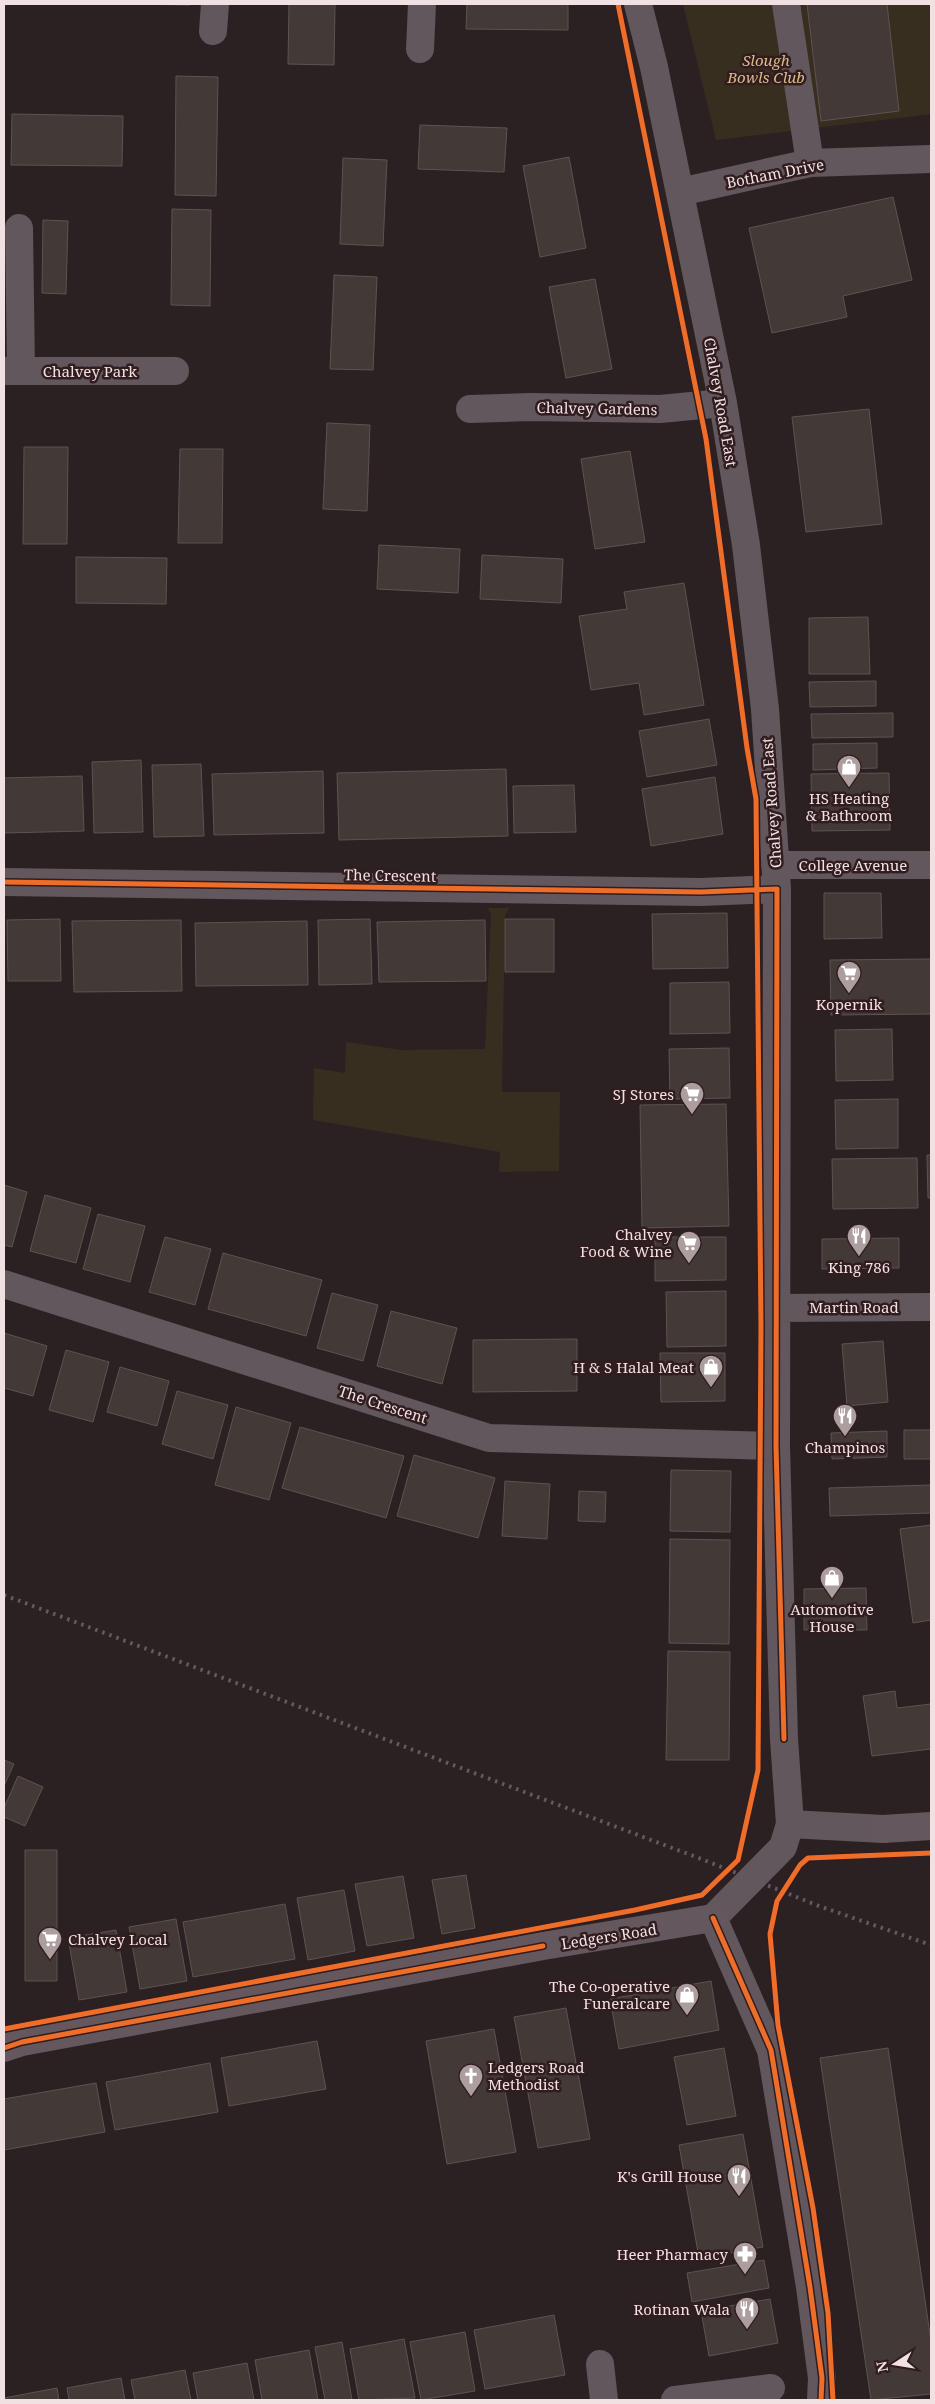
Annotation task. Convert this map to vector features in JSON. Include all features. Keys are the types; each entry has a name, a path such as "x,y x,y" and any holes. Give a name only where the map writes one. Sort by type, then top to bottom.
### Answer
{"main road":[{"path":"883,1829 931,1826"},
{"name":"Ledgers Road","path":"4,2048 22,2042 523,1950 713,1918"}],"street":[{"path":"213,31 215,4"},
{"path":"420,49 422,4"},
{"name":"Chalvey Road East","path":"638,4 654,67 723,403 746,545 765,709 776,877 776,1446 784,1739 790,1824"},
{"path":"786,4 810,163"},
{"name":"Botham Drive","path":"680,192 810,163 931,159"},
{"path":"12,371 19,228"},
{"name":"Chalvey Park","path":"12,371 176,371"},
{"name":"Chalvey Gardens","path":"470,409 530,407 660,409 723,403"},
{"name":"College Avenue","path":"776,877 931,865"},
{"name":"The Crescent","path":"4,882 701,892 776,877"},
{"name":"The Crescent","path":"4,1284 489,1438 776,1446"},
{"name":"Martin Road","path":"777,1308 931,1307"},
{"path":"821,2400 822,2378 810,2287 772,2050 713,1918 783,1847 790,1824 883,1829"},
{"path":"600,2364 604,2400"},
{"path":"675,2400 771,2388"}],"green space":[{"name":"Slough Bowls Club","path":"683,4 931,4 931,114 716,140"},
{"path":"488,908 509,908 505,915 502,1092 560,1092 559,1171 499,1172 500,1152 313,1120 314,1068 345,1073 346,1042 401,1050 485,1049 491,915"}],"building":[{"path":"133,4 190,4 190,5"},
{"path":"289,4 335,4 334,65 288,64"},
{"path":"467,4 568,4 568,30 466,29"},
{"path":"807,4 887,4 899,111 821,121"},
{"path":"176,76 218,77 216,196 175,195"},
{"path":"12,114 123,116 122,166 11,165"},
{"path":"420,125 507,128 504,172 418,169"},
{"path":"569,157 586,248 540,257 523,166"},
{"path":"343,158 387,160 383,246 340,244"},
{"path":"893,197 912,280 843,296 847,317 772,333 749,228"},
{"path":"172,209 211,210 210,306 171,305"},
{"path":"43,220 68,221 66,294 42,293"},
{"path":"334,275 377,277 373,370 330,369"},
{"path":"595,279 612,369 566,378 549,287"},
{"path":"869,409 882,524 806,532 792,417"},
{"path":"327,423 370,425 367,511 323,509"},
{"path":"24,447 68,447 67,544 23,544"},
{"path":"180,449 223,449 222,543 178,543"},
{"path":"630,451 645,542 595,549 581,459"},
{"path":"379,545 460,549 458,593 377,589"},
{"path":"482,555 563,559 561,603 480,599"},
{"path":"76,557 167,558 166,604 76,603"},
{"path":"684,583 704,705 644,715 639,683 591,690 579,616 627,609 624,592"},
{"path":"868,617 870,674 809,674 809,618"},
{"path":"876,681 876,706 810,707 809,682"},
{"path":"893,713 893,737 812,738 811,714"},
{"path":"709,719 717,765 647,777 639,731"},
{"path":"877,743 877,768 813,770 813,744"},
{"path":"141,760 143,832 94,833 92,762"},
{"path":"201,764 204,836 154,837 152,765"},
{"path":"506,769 508,836 339,840 337,773"},
{"path":"323,771 324,833 214,835 212,774"},
{"path":"889,773 890,830 812,831 811,774"},
{"path":"82,776 84,831 4,833 4,778"},
{"path":"715,777 723,834 651,846 642,789"},
{"path":"574,785 576,832 514,833 513,786"},
{"path":"824,893 881,893 882,938 824,939"},
{"path":"727,913 728,968 653,969 652,914"},
{"path":"60,919 61,981 8,981 7,920"},
{"path":"370,919 372,984 319,985 318,920"},
{"path":"505,919 554,919 554,972 505,972"},
{"path":"181,920 182,991 74,992 72,921"},
{"path":"485,920 486,981 379,982 377,922"},
{"path":"307,921 308,985 196,986 195,923"},
{"path":"931,959 931,1014 831,1015 830,960"},
{"path":"729,982 730,1033 670,1034 670,983"},
{"path":"892,1029 893,1080 836,1081 835,1030"},
{"path":"729,1048 730,1098 670,1099 669,1049"},
{"path":"898,1099 898,1148 836,1149 835,1100"},
{"path":"726,1104 729,1226 642,1228 640,1105"},
{"path":"927,1155 931,1155 931,1198 928,1198"},
{"path":"917,1158 918,1208 833,1209 832,1159"},
{"path":"4,1185 27,1192 12,1247 4,1245"},
{"path":"45,1195 91,1208 76,1263 30,1251"},
{"path":"98,1214 145,1226 130,1282 83,1269"},
{"path":"165,1237 211,1249 195,1305 149,1292"},
{"path":"655,1237 726,1237 726,1280 655,1281"},
{"path":"899,1238 899,1268 822,1269 822,1239"},
{"path":"223,1253 322,1280 306,1336 208,1309"},
{"path":"726,1291 726,1346 667,1347 666,1292"},
{"path":"332,1293 378,1305 363,1361 317,1348"},
{"path":"391,1311 457,1328 442,1384 377,1366"},
{"path":"4,1333 47,1346 33,1396 4,1388"},
{"path":"577,1339 577,1391 473,1392 473,1340"},
{"path":"883,1341 888,1402 847,1406 842,1344"},
{"path":"66,1350 109,1362 93,1422 49,1410"},
{"path":"660,1353 725,1353 725,1401 661,1402"},
{"path":"120,1367 169,1381 157,1426 107,1412"},
{"path":"177,1391 228,1405 213,1459 162,1444"},
{"path":"236,1407 291,1423 269,1500 215,1485"},
{"path":"300,1427 404,1456 386,1518 282,1488"},
{"path":"904,1430 931,1430 931,1459 904,1459"},
{"path":"887,1431 887,1457 832,1459 831,1433"},
{"path":"414,1455 495,1478 478,1538 397,1516"},
{"path":"671,1470 731,1471 730,1532 670,1531"},
{"path":"505,1481 550,1484 547,1539 502,1536"},
{"path":"931,1485 931,1513 830,1516 829,1488"},
{"path":"579,1491 606,1492 605,1522 578,1521"},
{"path":"931,1525 931,1620 913,1623 900,1529"},
{"path":"670,1539 730,1540 729,1644 669,1643"},
{"path":"866,1588 867,1630 804,1630 804,1589"},
{"path":"668,1651 730,1652 729,1760 666,1760"},
{"path":"895,1691 897,1708 931,1704 931,1749 872,1756 863,1696"},
{"path":"4,1760 14,1764 4,1786"},
{"path":"18,1776 43,1787 25,1826 4,1817 4,1808"},
{"path":"25,1850 57,1850 57,1981 25,1981"},
{"path":"466,1875 475,1928 442,1934 432,1880"},
{"path":"403,1876 414,1938 367,1946 355,1884"},
{"path":"344,1890 355,1951 308,1960 297,1898"},
{"path":"285,1904 295,1959 193,1977 183,1922"},
{"path":"176,1919 187,1981 140,1989 129,1927"},
{"path":"116,1930 127,1992 79,2000 68,1938"},
{"path":"711,1981 719,2030 619,2049 610,1999"},
{"path":"566,2008 590,2139 538,2148 514,2017"},
{"name":"Ledgers Road Methodist","path":"494,2029 516,2152 447,2164 426,2041"},
{"path":"317,2041 326,2089 229,2106 221,2058"},
{"path":"724,2048 736,2116 687,2125 674,2057"},
{"path":"888,2048 931,2341 931,2394 871,2400 820,2058"},
{"path":"210,2063 218,2112 115,2130 106,2082"},
{"path":"96,2083 105,2132 4,2150 4,2099"},
{"path":"743,2134 763,2247 699,2258 679,2145"},
{"path":"764,2260 769,2288 692,2302 687,2273"},
{"path":"770,2299 778,2343 709,2356 701,2311"},
{"path":"554,2315 565,2375 485,2389 474,2330"},
{"path":"465,2332 475,2391 421,2400 410,2342"},
{"path":"404,2339 415,2398 359,2400 350,2349"},
{"path":"342,2342 352,2400 325,2400 315,2347"},
{"path":"309,2350 318,2400 262,2400 255,2360"},
{"path":"247,2363 254,2400 198,2400 193,2373"},
{"path":"185,2370 191,2400 135,2400 131,2380"},
{"path":"121,2378 125,2400 69,2400 67,2388"},
{"path":"57,2388 59,2400 4,2400 4,2398"}],"railway":[{"path":"4,1595 704,1860 819,1906 931,1945"}],"cycle path":[{"path":"4,2029 635,1910 702,1895 738,1860 758,1770 761,1327 756,799 747,748 706,439 618,4"},
{"path":"4,882 701,892 777,889 776,1446 784,1739"},
{"path":"833,2400 828,2313 813,2208 778,2025 770,1934 777,1901 800,1865 808,1858 931,1853"},
{"path":"713,1918 771,2050 810,2287 822,2378 821,2400"},
{"path":"4,2048 22,2042 543,1946"}],"place":[{"name":"HS Heating & Bathroom","path":"849,788"},
{"name":"Kopernik","path":"849,994"},
{"name":"SJ Stores","path":"692,1115"},
{"name":"King 786","path":"859,1257"},
{"name":"Chalvey Food & Wine","path":"689,1264"},
{"name":"H & S Halal Meat","path":"711,1388"},
{"name":"Champinos","path":"845,1437"},
{"name":"Automotive House","path":"832,1599"},
{"name":"Chalvey Local","path":"50,1960"},
{"name":"The Co-operative Funeralcare","path":"687,2016"},
{"name":"Ledgers Road Methodist","path":"471,2097"},
{"name":"K's Grill House","path":"739,2197"},
{"name":"Heer Pharmacy","path":"745,2275"},
{"name":"Rotinan Wala","path":"747,2330"}]}
